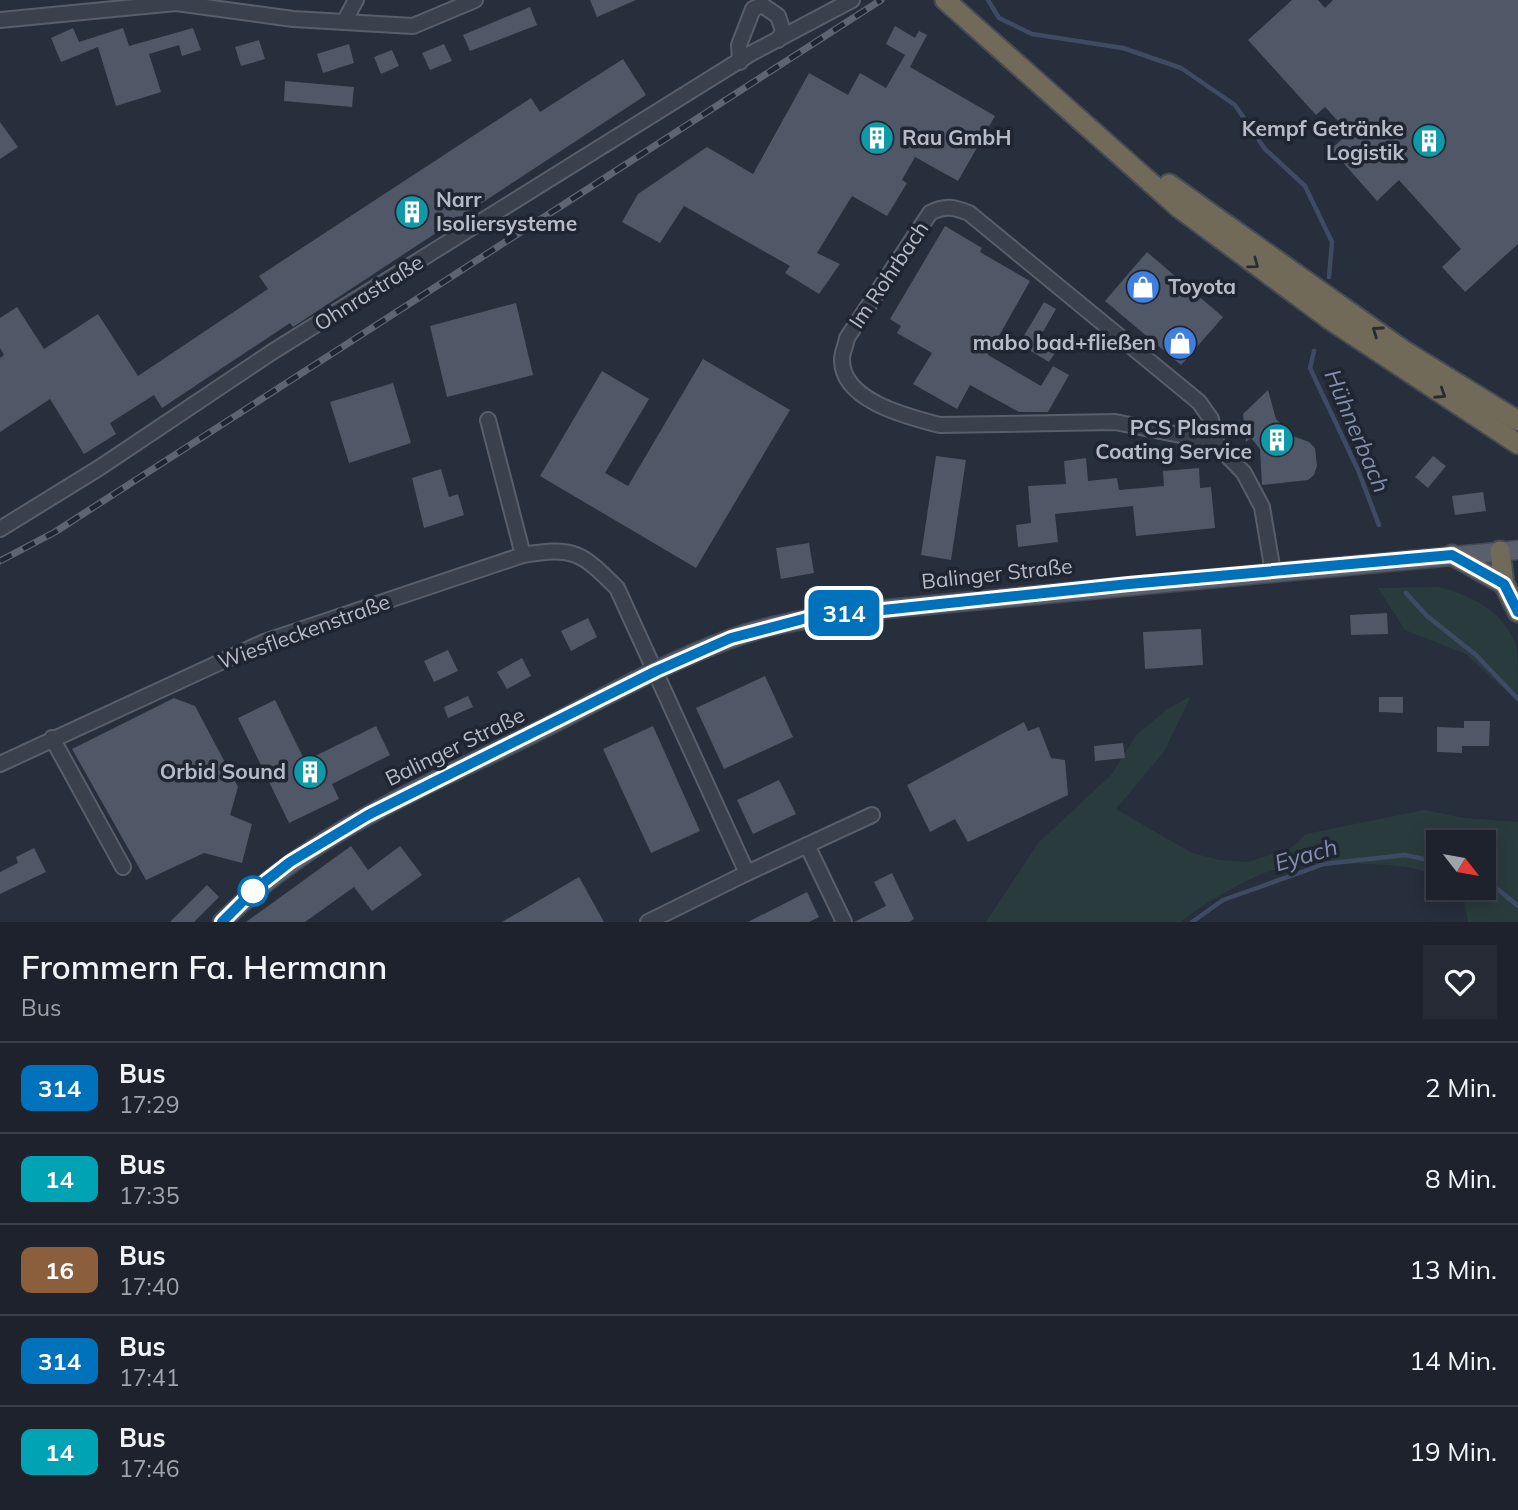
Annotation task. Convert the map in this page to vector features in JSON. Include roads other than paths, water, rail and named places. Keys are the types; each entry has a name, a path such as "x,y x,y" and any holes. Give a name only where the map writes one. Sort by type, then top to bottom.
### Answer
{"highway":[{"path":"945,0 1178,207 1332,321 1518,444"},
{"path":"1144,175 1168,183 1403,349 1518,421"},
{"path":"1504,584 1509,551"},
{"path":"1452,555 1504,584 1518,612"}],"main road":[{"name":"Balinger Straße","path":"222,922 253,891 328,837 656,671 731,638 807,618 1509,551"}],"street":[{"path":"344,22 356,0"},
{"path":"0,20 176,3 241,6 293,19 413,26 475,0"},
{"name":"Ohnrastraße","path":"0,529 99,468 272,352 740,62 852,0"},
{"path":"740,62 739,45 753,9 762,5 778,16 783,31 778,40"},
{"name":"Im Rohrbach","path":"1217,445 1211,419 1199,402 969,213 955,207 941,207 930,213 847,338 842,360 847,378 860,393 886,409 918,419 940,425 1115,422 1174,433 1217,445 1244,473 1262,507 1272,572"},
{"path":"488,420 523,555"},
{"name":"Wiesfleckenstraße","path":"0,764 264,642 523,555 554,549 586,557 617,588 747,873"},
{"path":"52,738 123,867"},
{"path":"649,922 872,815"},
{"path":"807,845 844,922"}],"waterway":[{"name":"Hühnerbach","path":"988,0 999,18 1032,34 1123,48 1181,68 1235,105 1265,149 1305,186 1332,242 1329,277"},
{"name":"Hühnerbach","path":"1314,351 1310,368 1358,470 1379,525"},
{"name":"Hühnerbach","path":"1406,593 1427,616 1476,655 1518,699"},
{"name":"Eyach","path":"1192,922 1223,900 1324,864 1405,855 1426,859"},
{"name":"Eyach","path":"1496,888 1518,906"}],"railway":[{"path":"0,561 55,532 881,0"}],"place":[{"name":"Rau GmbH","path":"877,138"},
{"name":"Kempf Getränke Logistik","path":"1429,141"},
{"name":"Narr Isoliersysteme","path":"412,212"},
{"name":"Toyota","path":"1143,287"},
{"name":"mabo bad+fließen","path":"1180,343"},
{"name":"PCS Plasma Coating Service","path":"1277,440"},
{"name":"Orbid Sound","path":"310,772"}]}
